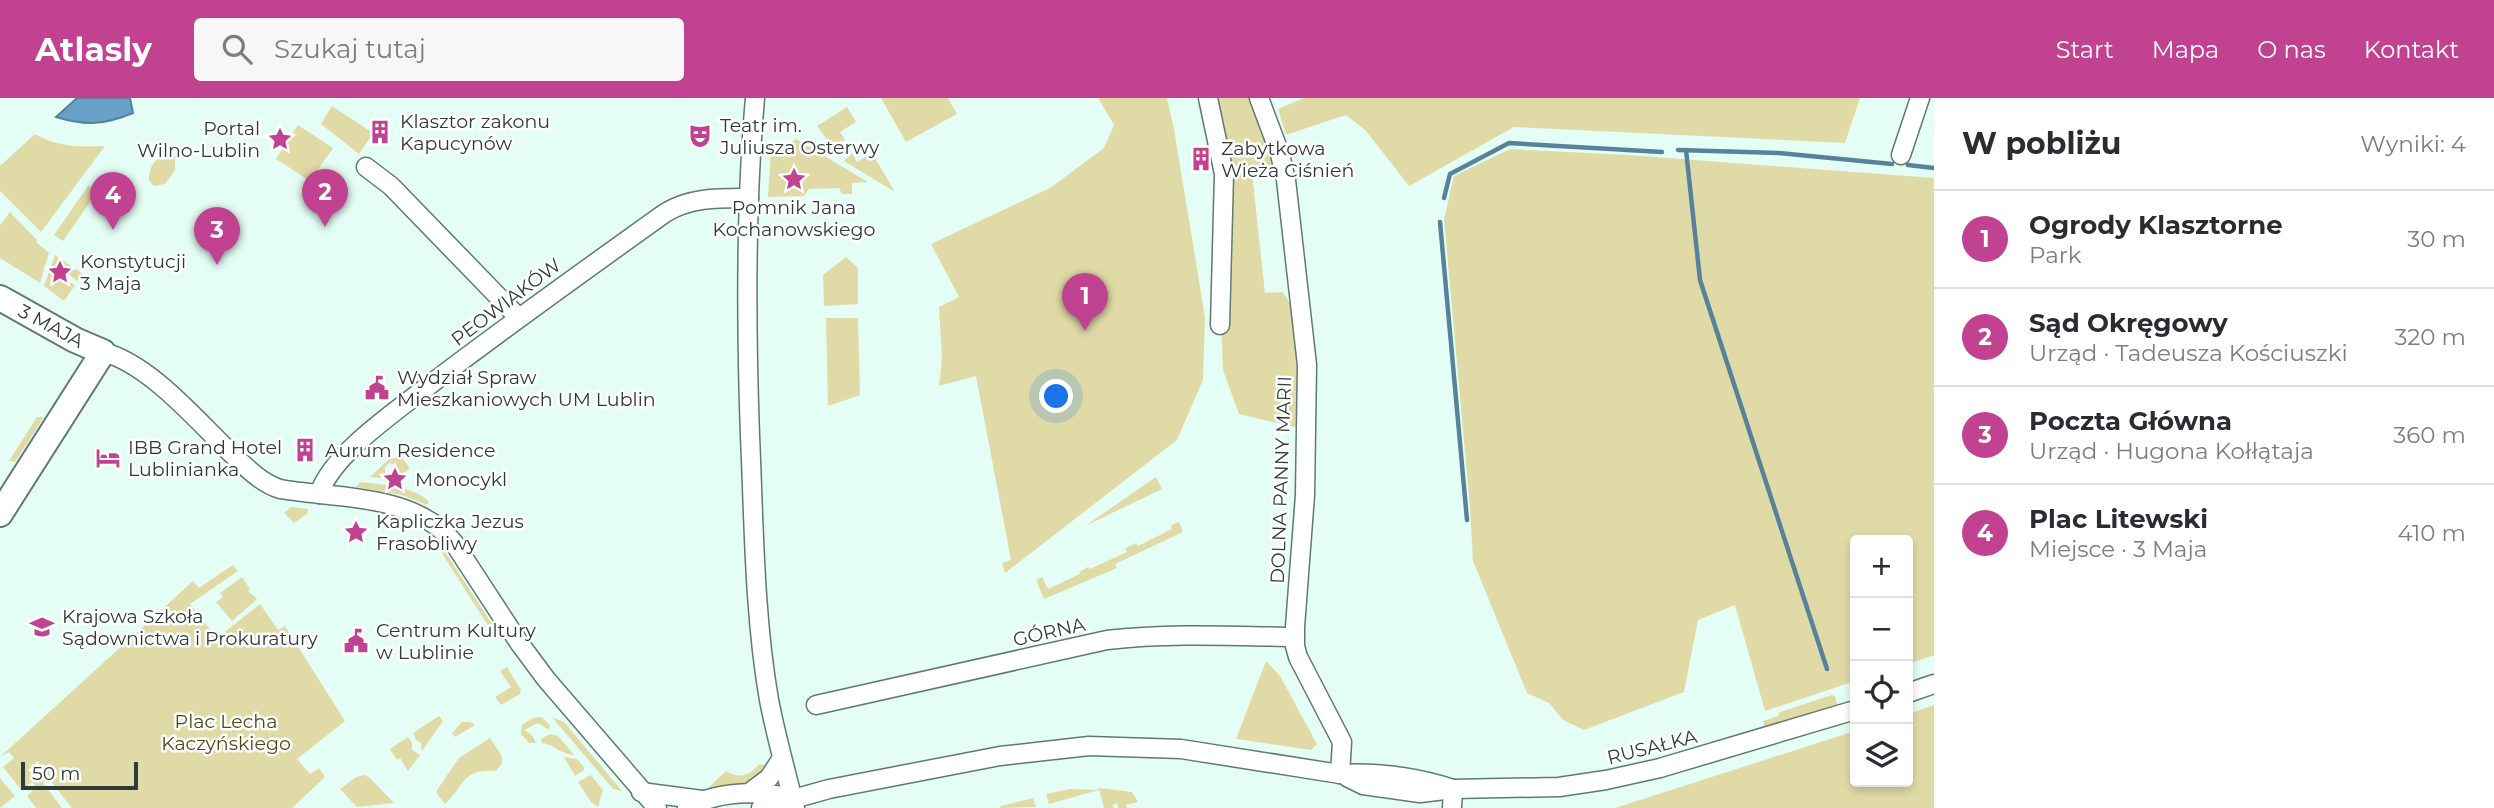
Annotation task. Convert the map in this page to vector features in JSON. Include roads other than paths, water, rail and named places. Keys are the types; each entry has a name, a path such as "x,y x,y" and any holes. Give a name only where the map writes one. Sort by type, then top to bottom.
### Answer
{"street":[{"path":"755,98 749,198 749,377 755,558 765,671 794,803"},
{"path":"1208,98 1224,174 1220,325"},
{"name":"DOLNA PANNY MARII","path":"1259,98 1280,154 1286,180 1307,365 1305,495 1294,638 1298,657 1342,742 1340,774"},
{"path":"1901,155 1920,98"},
{"path":"366,167 391,186 518,317"},
{"name":"PEOWIAKÓW","path":"319,494 329,472 355,446 518,317 671,209 699,200 749,198"},
{"name":"3 MAJA","path":"0,298 75,340 103,352"},
{"path":"0,514 103,352 117,356 148,375 266,483 281,489 394,505 416,513 442,530 454,543 546,679 657,808"},
{"name":"GÓRNA","path":"816,705 1107,640 1206,634 1294,638"},
{"path":"1913,691 1934,684"},
{"name":"RUSAŁKA","path":"1453,789 1536,788 1606,780 1692,760 1850,712"},
{"path":"761,808 794,803 1000,756 1089,746 1181,748 1340,774 1363,785 1420,793 1453,789 1452,808"},
{"path":"749,793 769,778 782,758"},
{"path":"641,792 695,804 749,793 794,803"}],"water":[{"path":"77,98 130,98 133,113 95,123 56,117"}],"waterway":[{"path":"1444,198 1450,174 1509,143 1662,152"},
{"path":"1678,150 1779,153 1892,164"},
{"path":"1686,150 1700,280 1827,669"},
{"path":"1908,165 1934,168"},
{"path":"1440,222 1467,520"}],"place":[{"name":"Klasztor zakonu Kapucynów","path":"380,132"},
{"name":"Teatr im. Juliusza Osterwy","path":"700,136"},
{"name":"Portal Wilno-Lublin","path":"280,139"},
{"name":"Zabytkowa Wieża Ciśnień","path":"1201,159"},
{"name":"Pomnik Jana Kochanowskiego","path":"794,179"},
{"name":"Sąd Okręgowy","path":"325,227"},
{"name":"Plac Litewski","path":"113,230"},
{"name":"Poczta Główna","path":"217,265"},
{"name":"Konstytucji 3 Maja","path":"60,272"},
{"name":"Ogrody Klasztorne","path":"1085,331"},
{"name":"Wydział Spraw Mieszkaniowych UM Lublin","path":"377,388"},
{"name":"Aurum Residence","path":"305,450"},
{"name":"IBB Grand Hotel Lublinianka","path":"108,458"},
{"name":"Monocykl","path":"395,479"},
{"name":"Kapliczka Jezus Frasobliwy","path":"356,532"},
{"name":"Krajowa Szkoła Sądownictwa i Prokuratury","path":"42,627"},
{"name":"Centrum Kultury w Lublinie","path":"356,641"}],"park label":[{"name":"Plac Lecha Kaczyńskiego","path":"226,732"}]}
